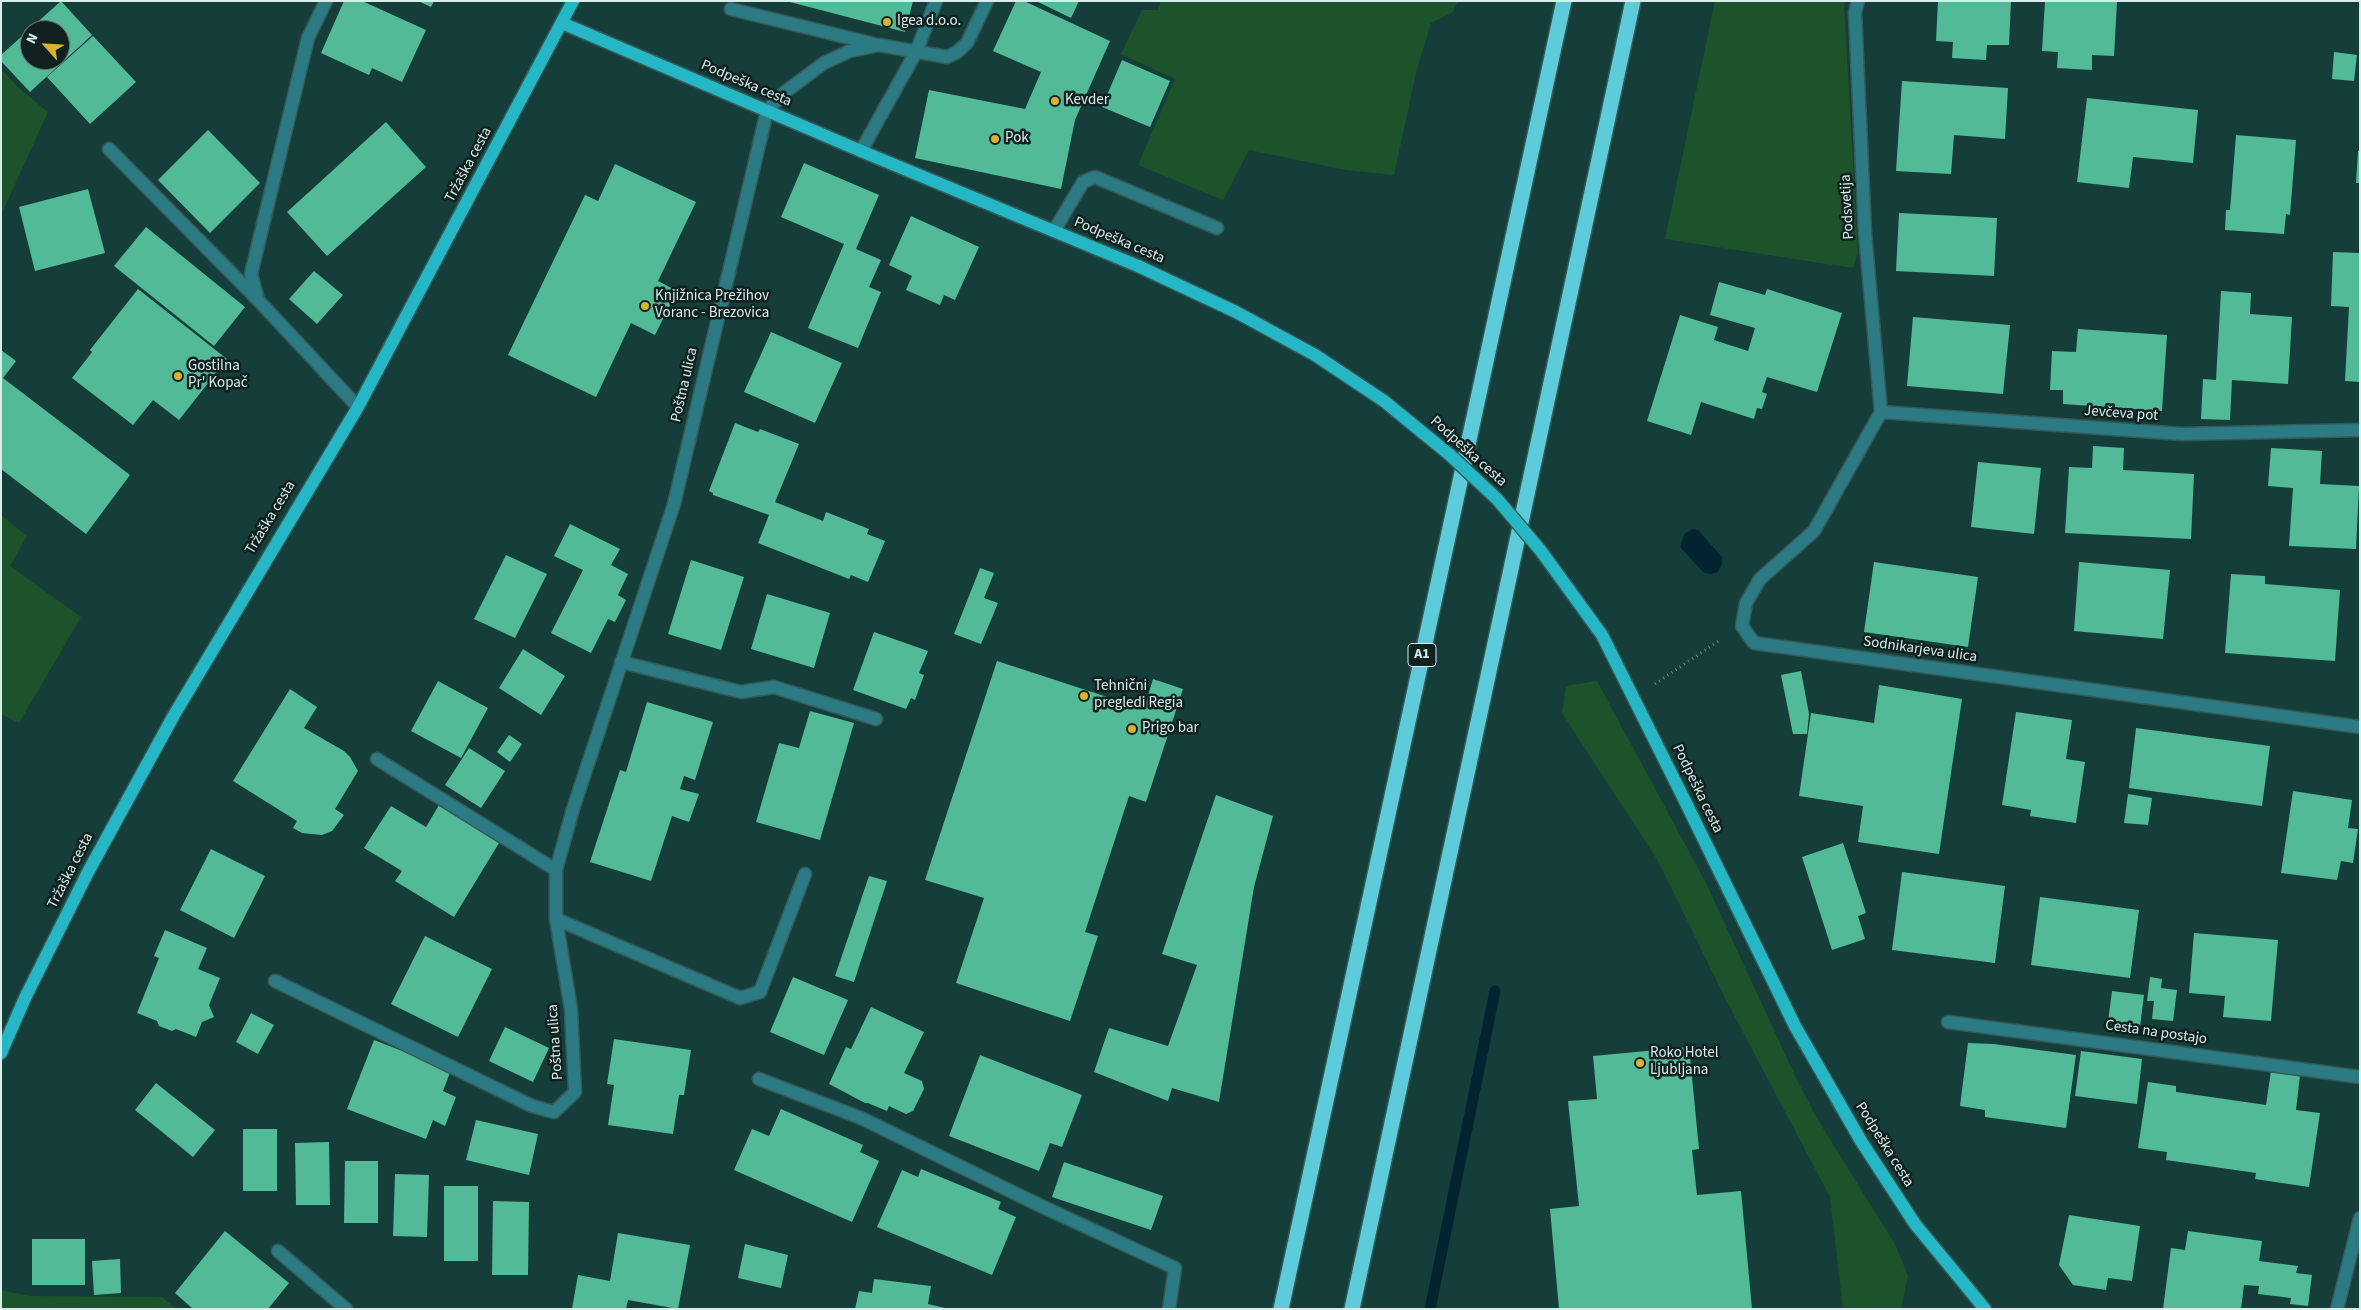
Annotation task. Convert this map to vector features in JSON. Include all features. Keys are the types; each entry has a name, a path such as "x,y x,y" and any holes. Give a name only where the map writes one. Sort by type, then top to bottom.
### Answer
{"highway":[{"name":"A1","path":"1282,1309 1564,1"},
{"path":"1352,1309 1633,1"}],"main road":[{"name":"Tržaška cesta","path":"1,1053 25,998 87,874 174,714 358,407 573,1"},
{"name":"Podpeška cesta","path":"562,23 861,151 1138,266 1236,312 1315,355 1384,401 1450,455 1497,499 1541,551 1602,635 1795,1026 1860,1141 1916,1224 1985,1309"}],"street":[{"path":"258,300 252,274 264,214 308,38 326,1"},
{"path":"861,151 916,52 936,1"},
{"path":"731,9 879,45 947,57 957,52 967,43 987,1"},
{"name":"Podsvetija","path":"1858,1 1855,12 1865,233 1881,412"},
{"path":"767,111 785,92 824,64 850,51 879,45"},
{"name":"Poštna ulica","path":"275,980 532,1106 554,1112 575,1092 571,1009 556,919 556,870 621,662 674,504 767,111"},
{"path":"109,149 258,300 358,407"},
{"path":"1054,231 1083,182 1095,177 1217,228"},
{"path":"1742,626 1746,603 1760,579 1814,531 1881,412"},
{"name":"Jevčeva pot","path":"1881,412 2182,434 2360,430"},
{"name":"Sodnikarjeva ulica","path":"1742,626 1754,643 2360,727"},
{"path":"621,662 741,692 774,687 876,719"},
{"path":"377,759 556,870"},
{"path":"556,919 740,998 760,992 805,874"},
{"name":"Cesta na postajo","path":"1948,1022 2360,1076"},
{"path":"759,1079 861,1118 1041,1206 1175,1268 1169,1309"},
{"path":"2337,1309 2360,1218"},
{"path":"278,1251 346,1309"}],"path":[{"path":"1634,697 1742,626"}],"green space":[{"path":"1161,1 1458,1 1453,12 1431,23 1416,73 1394,175 1346,170 1249,150 1223,200 1138,165 1175,79 1121,54 1142,10 1158,10"},
{"path":"1715,1 1844,1 1858,253 1853,268 1665,239"},
{"path":"1,69 19,88 48,112 1,215"},
{"path":"1,515 27,536 10,566 81,617 19,723 1,714"},
{"path":"1597,681 1706,883 1797,1080 1818,1120 1896,1246 1908,1276 1901,1309 1843,1309 1830,1197 1725,998 1658,861 1562,713 1566,686"},
{"path":"1,1290 30,1296 162,1297 176,1309 1,1309"}],"water":[{"path":"1693,529 1698,530 1722,557 1722,564 1718,572 1704,573 1680,547 1685,533"}],"building":[{"path":"61,1 92,35 70,55 70,20 40,20"},
{"path":"344,1 362,1 426,30 402,82 372,68 369,75 321,53"},
{"path":"418,1 434,1 431,7"},
{"name":"Igea d.o.o.","path":"786,1 913,1 905,32"},
{"path":"1016,1 1024,1 1110,41 1075,120 1061,189 915,158 929,90 1025,109 1041,72 993,51"},
{"path":"1036,1 1079,1 1071,18"},
{"path":"1938,1 2011,1 2009,45 1987,45 1986,60 1952,58 1953,42 1936,41"},
{"path":"2045,1 2117,2 2114,56 2092,55 2092,70 2057,68 2058,52 2042,51"},
{"path":"93,36 136,82 90,124 47,77 55,70 70,70 70,56"},
{"path":"20,38 20,70 54,70 30,92 1,61 1,55"},
{"path":"2334,52 2357,55 2354,81 2332,79"},
{"path":"1122,60 1170,81 1150,127 1102,107"},
{"path":"1902,81 2008,88 2005,139 1954,135 1951,174 1896,171"},
{"path":"2087,98 2198,110 2193,163 2133,157 2129,188 2077,182"},
{"path":"386,122 426,167 327,256 287,212"},
{"path":"208,130 260,183 210,233 158,180"},
{"path":"2236,135 2296,140 2290,215 2286,214 2284,234 2225,230 2226,210 2230,210"},
{"path":"2358,151 2360,151 2360,183 2356,183"},
{"path":"804,163 879,195 856,249 881,260 869,287 881,292 858,348 808,328 844,244 781,217"},
{"path":"615,164 696,202 658,281 677,291 655,335 631,323 596,397 508,355 585,195 598,201"},
{"path":"88,189 105,253 35,271 19,207"},
{"path":"1899,213 1997,218 1994,276 1896,271"},
{"path":"911,216 979,247 955,300 944,295 940,305 906,290 912,276 889,265"},
{"path":"146,227 245,307 214,346 114,266"},
{"path":"2333,252 2360,253 2360,382 2345,381 2349,307 2331,306"},
{"path":"314,271 343,295 317,324 289,299"},
{"path":"1719,282 1765,295 1767,289 1842,313 1817,392 1767,377 1762,392 1767,394 1762,409 1757,408 1754,419 1701,402 1691,435 1647,421 1680,315 1718,327 1714,340 1748,351 1755,328 1710,315"},
{"path":"138,289 227,359 179,420 153,400 133,425 72,378 92,352 90,350"},
{"path":"2221,291 2251,293 2250,314 2292,317 2288,384 2232,380 2230,420 2201,419 2203,379 2216,380"},
{"path":"1913,317 2010,325 2003,394 1907,386"},
{"path":"2078,329 2167,335 2162,411 2063,404 2063,390 2050,390 2052,351 2076,352"},
{"path":"771,332 842,363 815,423 744,392"},
{"path":"1,350 16,361 3,378 130,475 86,534 1,469"},
{"path":"735,423 758,432 760,429 799,444 775,502 823,521 826,512 869,529 867,534 885,541 868,582 851,575 849,579 758,543 769,515 713,495 709,491"},
{"path":"2093,446 2124,448 2123,470 2194,474 2191,539 2065,533 2069,467 2092,468"},
{"path":"2271,448 2322,451 2320,484 2359,486 2356,549 2289,546 2293,488 2268,486"},
{"path":"1978,462 2041,468 2034,534 1971,527"},
{"path":"570,524 620,549 611,565 628,574 618,595 626,600 615,622 608,619 591,653 551,633 583,570 554,556"},
{"path":"506,555 547,574 515,638 474,619"},
{"path":"691,560 744,577 721,650 668,634"},
{"path":"1874,562 1978,577 1968,647 1864,632"},
{"path":"2079,562 2170,570 2163,639 2074,631"},
{"path":"980,568 994,573 984,598 998,603 981,644 954,634"},
{"path":"2231,574 2265,576 2265,584 2340,590 2335,661 2225,653"},
{"path":"767,594 830,613 814,668 751,649"},
{"path":"874,632 928,651 919,673 924,675 915,700 911,698 906,709 853,690"},
{"path":"523,649 565,676 541,715 499,688"},
{"path":"997,661 1144,709 1153,679 1183,689 1146,802 1129,796 1085,932 1098,936 1070,1021 956,983 984,898 925,880"},
{"path":"1801,671 1809,714 1807,734 1793,734 1781,675"},
{"path":"438,681 488,708 461,758 411,731"},
{"path":"1879,685 1962,699 1939,854 1858,842 1863,806 1799,796 1811,713 1874,723"},
{"path":"290,689 317,707 304,728 344,751 358,771 335,809 344,815 332,831 322,835 302,833 293,828 297,821 233,781"},
{"path":"647,702 713,722 695,780 684,776 680,789 699,794 689,822 672,816 651,881 590,862 620,770 626,772"},
{"path":"810,711 854,723 820,840 756,822 779,743 799,748"},
{"path":"2016,712 2072,720 2066,759 2085,762 2076,823 2030,816 2031,810 2002,805"},
{"path":"2136,728 2270,746 2262,806 2129,788"},
{"path":"509,735 522,744 510,762 497,752"},
{"path":"469,748 505,771 481,808 445,785"},
{"path":"2293,791 2352,800 2348,828 2358,829 2353,863 2341,861 2337,880 2281,873"},
{"path":"2128,794 2152,798 2148,825 2124,823"},
{"path":"1216,795 1273,816 1254,887 1219,1102 1172,1088 1168,1101 1094,1072 1109,1028 1168,1046 1197,965 1162,954"},
{"path":"439,805 499,843 454,917 395,881 402,871 364,848 391,806 426,827"},
{"path":"1843,843 1866,913 1858,916 1865,939 1832,950 1802,857"},
{"path":"211,849 265,876 234,938 180,910"},
{"path":"1902,872 2005,886 1995,963 1892,950"},
{"path":"869,876 887,881 854,982 835,976"},
{"path":"2040,897 2139,910 2130,978 2031,965"},
{"path":"165,930 207,948 198,969 220,978 209,1005 214,1017 202,1022 196,1037 176,1029 172,1031 159,1026 157,1021 137,1013 159,958 154,956"},
{"path":"2194,933 2278,940 2271,1021 2223,1017 2225,996 2189,993"},
{"path":"425,936 492,969 458,1037 391,1004"},
{"path":"793,977 848,1000 824,1055 770,1032"},
{"path":"2150,977 2162,979 2161,988 2177,990 2173,1021 2152,1019 2154,1001 2147,1001"},
{"path":"2112,991 2144,995 2140,1027 2108,1022"},
{"path":"871,1007 924,1032 904,1073 922,1081 924,1089 913,1111 906,1114 889,1106 887,1111 865,1103 829,1084 846,1047 851,1049"},
{"path":"251,1013 274,1025 258,1054 236,1042"},
{"path":"505,1027 549,1048 533,1082 489,1061"},
{"path":"614,1039 691,1050 684,1095 679,1095 673,1134 608,1125 614,1085 607,1084"},
{"path":"374,1040 451,1070 443,1091 456,1097 445,1126 433,1120 426,1139 347,1109"},
{"path":"1968,1043 1994,1044 2076,1055 2066,1128 1985,1117 1985,1110 1960,1106"},
{"path":"1689,1047 1699,1149 1692,1150 1697,1195 1741,1191 1752,1309 1559,1309 1550,1209 1579,1206 1568,1101 1597,1099 1593,1056"},
{"path":"2081,1051 2142,1059 2137,1104 2075,1096"},
{"path":"980,1055 1082,1095 1062,1147 1050,1143 1039,1171 949,1136"},
{"path":"2271,1071 2300,1075 2296,1110 2320,1113 2309,1187 2255,1179 2256,1173 2166,1160 2167,1152 2138,1148 2148,1082 2176,1086 2176,1092 2266,1105"},
{"path":"156,1083 215,1130 193,1157 135,1110"},
{"path":"781,1109 863,1145 860,1152 879,1161 852,1222 734,1170 752,1129 769,1136"},
{"path":"476,1120 538,1134 529,1175 466,1160"},
{"path":"243,1129 277,1129 277,1191 243,1191"},
{"path":"329,1142 330,1205 296,1205 295,1143"},
{"path":"345,1161 378,1161 378,1223 344,1223"},
{"path":"1064,1162 1163,1196 1151,1230 1052,1197"},
{"path":"921,1169 1001,1202 998,1209 1016,1217 992,1275 877,1227 902,1170 918,1177"},
{"path":"395,1174 429,1175 427,1237 393,1236"},
{"path":"444,1186 478,1186 478,1261 444,1261"},
{"path":"493,1201 529,1202 528,1275 492,1275"},
{"path":"2069,1215 2140,1226 2132,1281 2108,1278 2106,1290 2073,1285 2059,1265"},
{"path":"225,1231 289,1283 268,1309 193,1309 175,1293"},
{"path":"2188,1231 2262,1241 2259,1261 2298,1266 2296,1273 2312,1275 2308,1306 2290,1304 2291,1298 2258,1294 2259,1286 2244,1285 2241,1309 2163,1309 2171,1248 2185,1250"},
{"path":"618,1233 690,1245 678,1309 628,1300 626,1309 572,1309 578,1275 610,1281"},
{"path":"32,1239 85,1239 85,1285 32,1285"},
{"path":"745,1244 788,1255 781,1288 738,1278"},
{"path":"120,1259 121,1293 94,1295 92,1261"},
{"path":"874,1279 931,1286 928,1304 949,1309 855,1309 859,1291 872,1293"}],"waterway":[{"path":"1430,1309 1495,991"}],"place":[{"name":"Igea d.o.o.","path":"887,22"},
{"name":"Kevder","path":"1055,101"},
{"name":"Pok","path":"995,139"},
{"name":"Knjižnica Prežihov Voranc - Brezovica","path":"645,306"},
{"name":"Gostilna Pr' Kopač","path":"178,376"},
{"name":"Tehnični pregledi Regia","path":"1084,696"},
{"name":"Prigo bar","path":"1132,729"},
{"name":"Roko Hotel Ljubljana","path":"1640,1063"}]}
